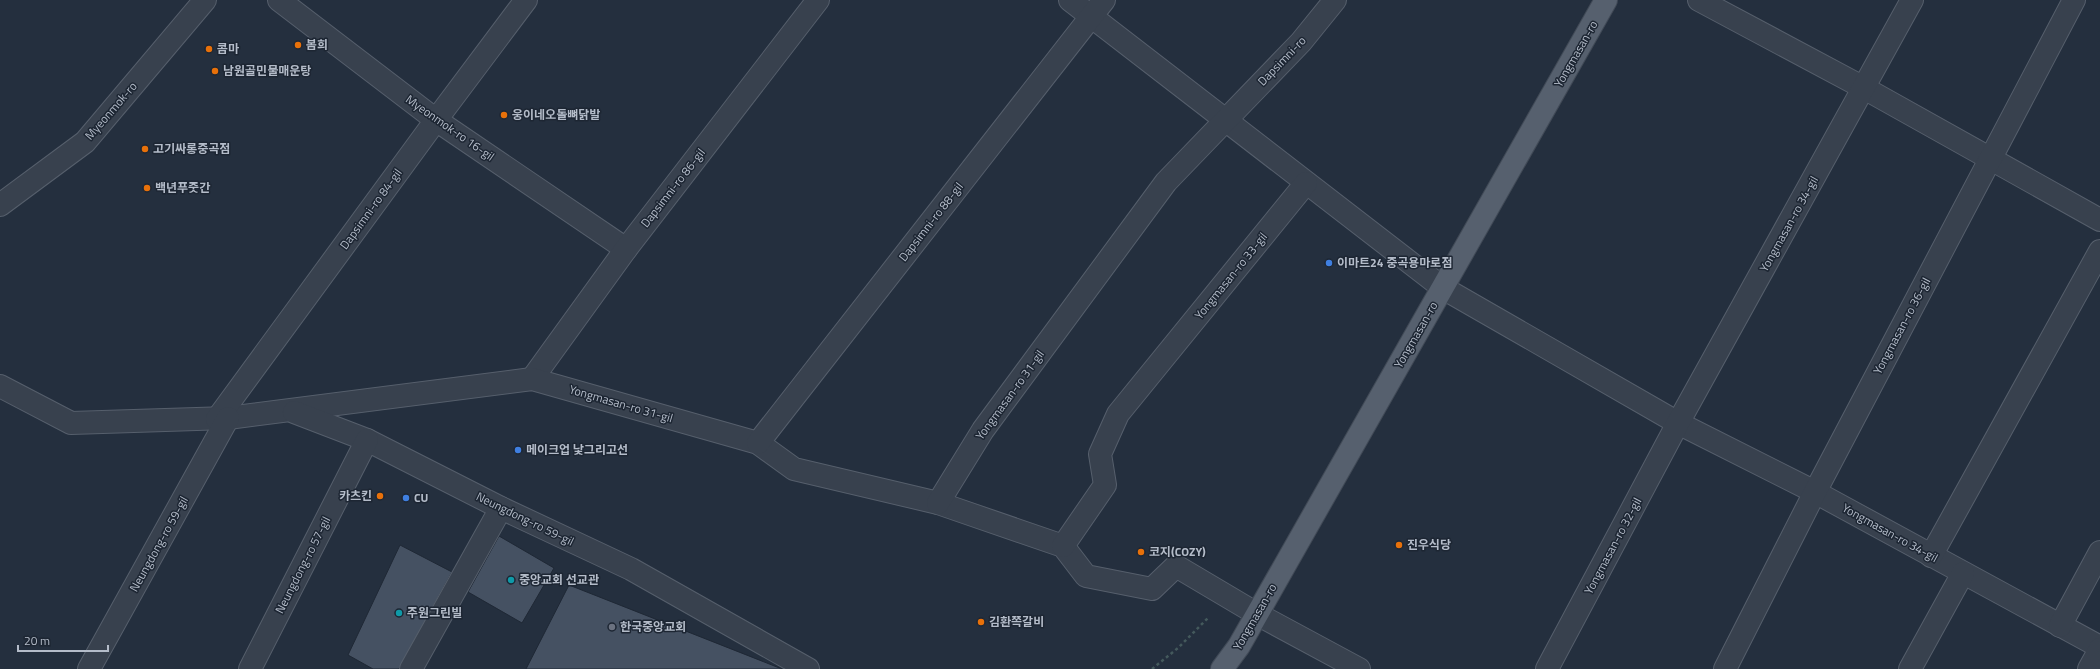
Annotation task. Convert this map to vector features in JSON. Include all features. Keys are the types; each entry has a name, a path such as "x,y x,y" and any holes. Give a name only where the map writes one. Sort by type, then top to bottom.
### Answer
{"main road":[{"name":"Yongmasan-ro","path":"1222,669 1239,646 1606,0"},
{"path":"1209,669 1239,646"}],"street":[{"name":"Myeonmok-ro","path":"0,205 86,142 205,0"},
{"name":"Myeonmok-ro 16-gil","path":"279,0 436,120 626,249"},
{"name":"Dapsimni-ro 84-gil","path":"222,419 436,120 526,0"},
{"name":"Dapsimni-ro 86-gil","path":"532,379 626,249 818,0"},
{"path":"1070,0 1097,8 1225,119 1443,288"},
{"name":"Dapsimni-ro","path":"1225,119 1301,42 1335,0"},
{"path":"1699,0 1864,88 2100,220"},
{"path":"1864,88 1912,0"},
{"name":"Yongmasan-ro 36-gil","path":"1725,669 1815,492 2074,0"},
{"name":"Dapsimni-ro 88-gil","path":"758,443 1097,8"},
{"name":"Yongmasan-ro 34-gil","path":"1678,423 1864,88"},
{"name":"Yongmasan-ro 31-gil","path":"938,503 983,430 1166,182 1225,119"},
{"name":"Yongmasan-ro 33-gil","path":"1063,546 1106,485 1100,454 1118,414 1306,183"},
{"path":"1931,556 2100,251"},
{"name":"Yongmasan-ro 34-gil","path":"1443,288 1678,423 1815,492 2100,648"},
{"name":"Yongmasan-ro 31-gil","path":"291,411 532,379 758,443 794,469 938,503 1063,546"},
{"name":"Neungdong-ro 59-gil","path":"0,386 71,423 222,419 291,411 367,440 501,508 631,569 808,669"},
{"name":"Neungdong-ro 59-gil","path":"90,669 222,419"},
{"name":"Yongmasan-ro 32-gil","path":"1547,669 1678,423"},
{"name":"Neungdong-ro 57-gil","path":"250,669 367,440"},
{"path":"411,669 501,508"},
{"path":"1063,546 1086,576 1152,589 1176,566 1257,614 1359,669"},
{"path":"2060,626 2100,552"},
{"path":"1910,669 1963,573"},
{"path":"2089,669 2100,648"}],"path":[{"path":"1152,669 1178,648 1204,623 1226,596"}],"building":[{"name":"중앙교회 선교관","path":"499,536 554,568 522,623 468,592"},
{"name":"주원그린빌","path":"400,545 452,572 399,669 373,669 348,655"},
{"name":"한국중앙교회","path":"569,585 782,669 526,669"}],"place":[{"name":"봄희","path":"298,45"},
{"name":"콤마","path":"209,49"},
{"name":"남원골민물매운탕","path":"215,71"},
{"name":"웅이네오돌뼈닭발","path":"504,115"},
{"name":"고기싸롱중곡점","path":"145,149"},
{"name":"백년푸줏간","path":"147,188"},
{"name":"이마트24 중곡용마로점","path":"1329,263"},
{"name":"메이크업 낯그리고선","path":"518,450"},
{"name":"카츠킨","path":"380,496"},
{"name":"CU","path":"406,498"},
{"name":"진우식당","path":"1399,545"},
{"name":"코지(COZY)","path":"1141,552"},
{"name":"중앙교회 선교관","path":"511,580"},
{"name":"주원그린빌","path":"399,613"},
{"name":"김환쪽갈비","path":"981,622"},
{"name":"한국중앙교회","path":"612,627"}]}
